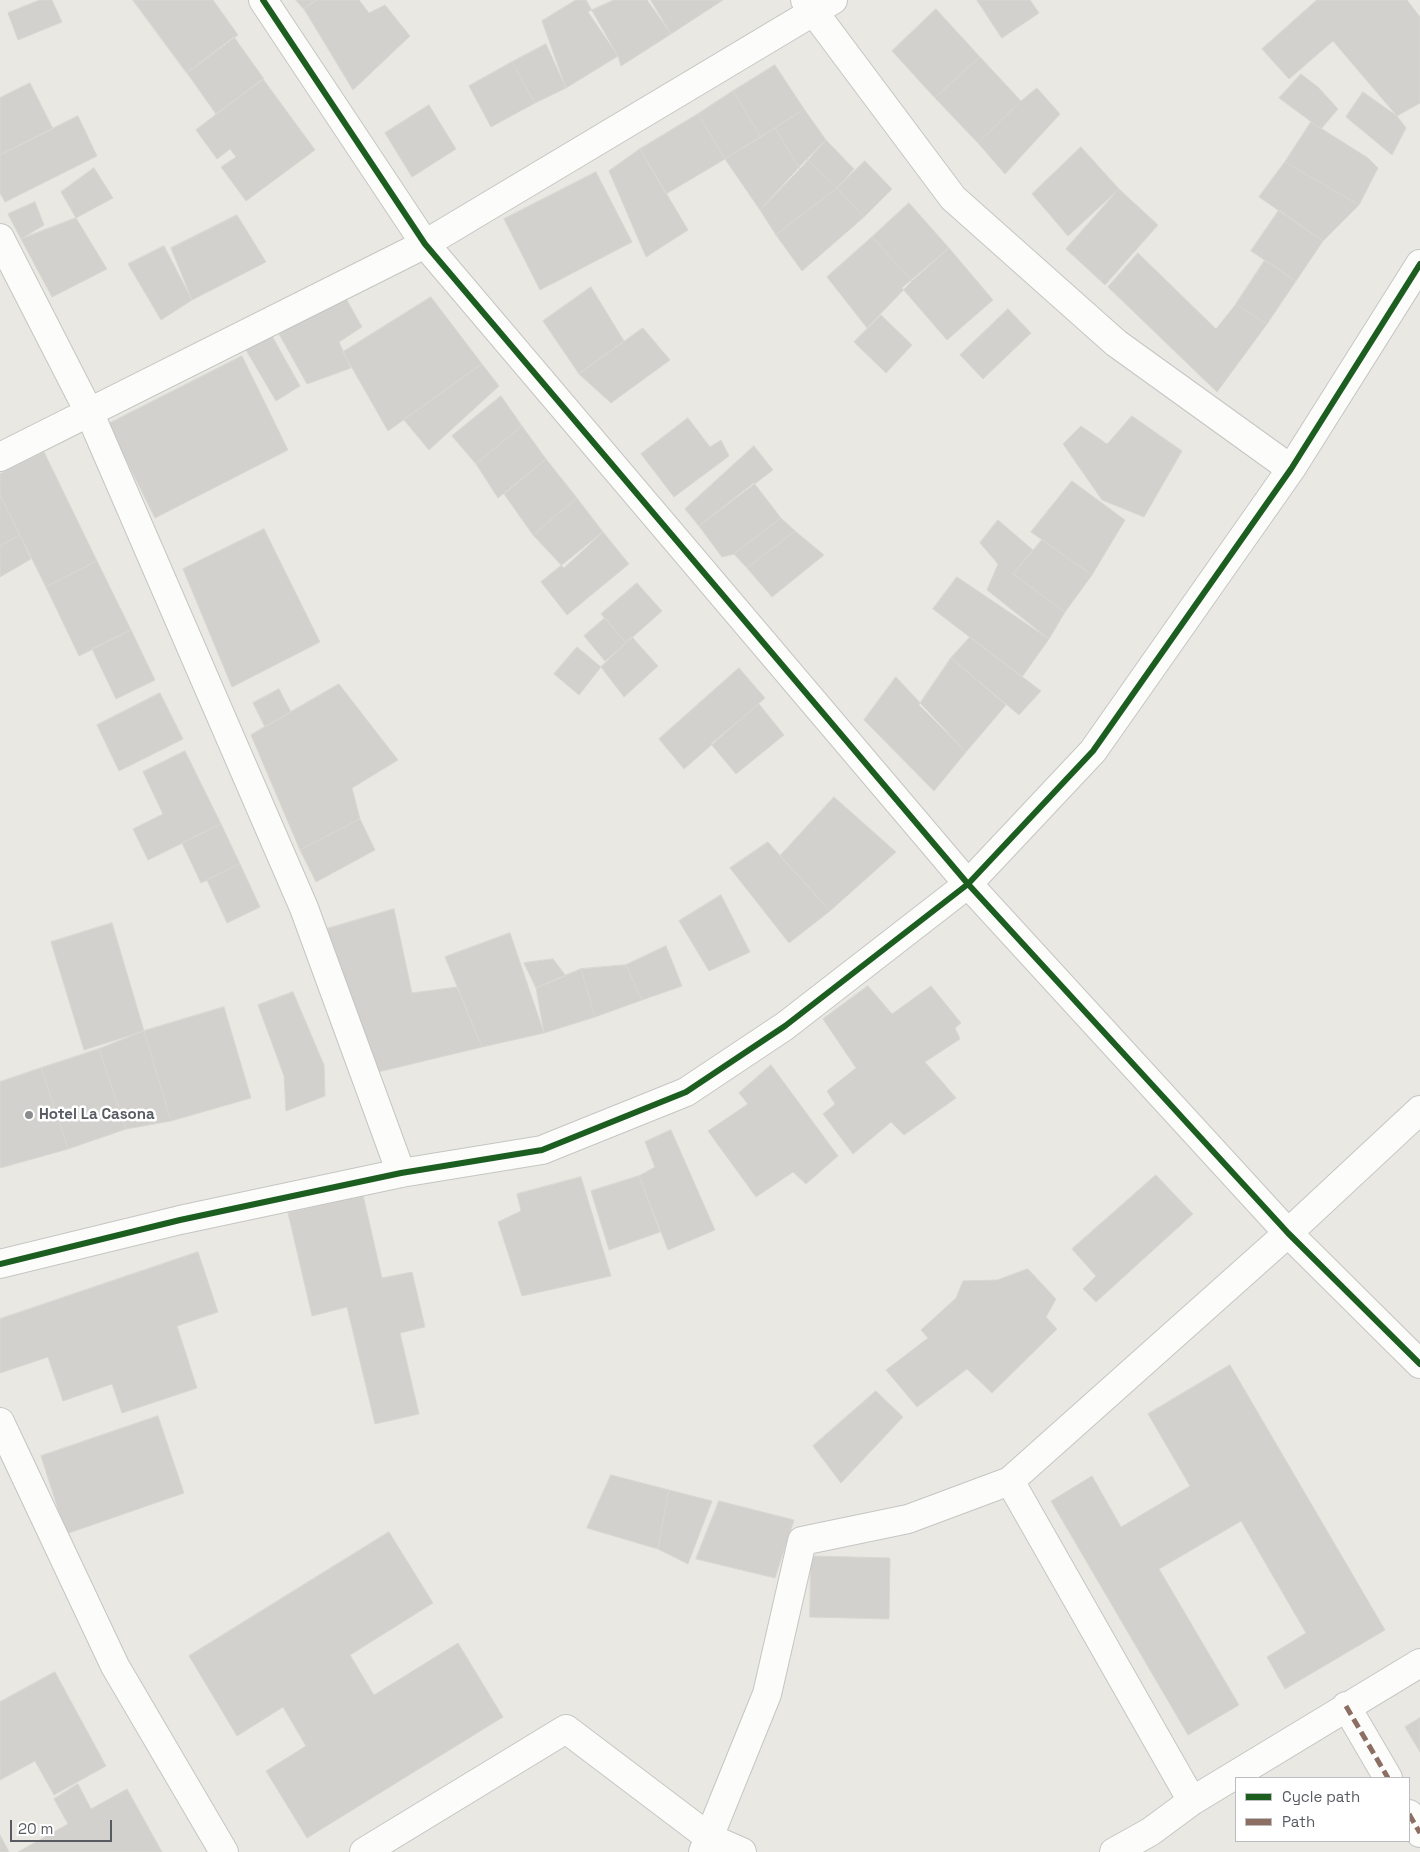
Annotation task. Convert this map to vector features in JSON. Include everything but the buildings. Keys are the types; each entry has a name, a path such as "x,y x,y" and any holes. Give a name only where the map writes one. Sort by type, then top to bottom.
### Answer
{"street":[{"path":"263,0 424,244 968,884 1288,1233 1420,1364"},
{"path":"0,457 90,414 424,244 817,4 953,198 1116,344 1291,469"},
{"path":"0,238 90,414 304,908 401,1173"},
{"path":"0,1264 180,1220 401,1173 542,1150 686,1092 786,1026 968,884 1093,751 1291,469 1420,264"},
{"path":"706,1845 768,1694 802,1541 908,1519 1010,1481 1288,1233 1420,1110"},
{"path":"0,1422 115,1666 224,1852"},
{"path":"1010,1481 1192,1801"},
{"path":"1114,1852 1152,1842 1192,1801 1346,1706 1420,1663"},
{"path":"1346,1706 1387,1777"},
{"path":"364,1852 566,1730 706,1845 742,1852"},
{"path":"1410,1816 1420,1833"}],"marked path":[{"path":"1346,1706 1387,1777"},
{"path":"1410,1816 1420,1833"}],"cycle path":[{"path":"263,0 425,244 968,884 1288,1233 1420,1364"},
{"path":"0,1264 180,1220 401,1173 542,1150 686,1092 785,1026 968,884 1093,751 1291,469 1420,264"}],"place":[{"name":"Hotel La Casona","path":"29,1115"}]}
